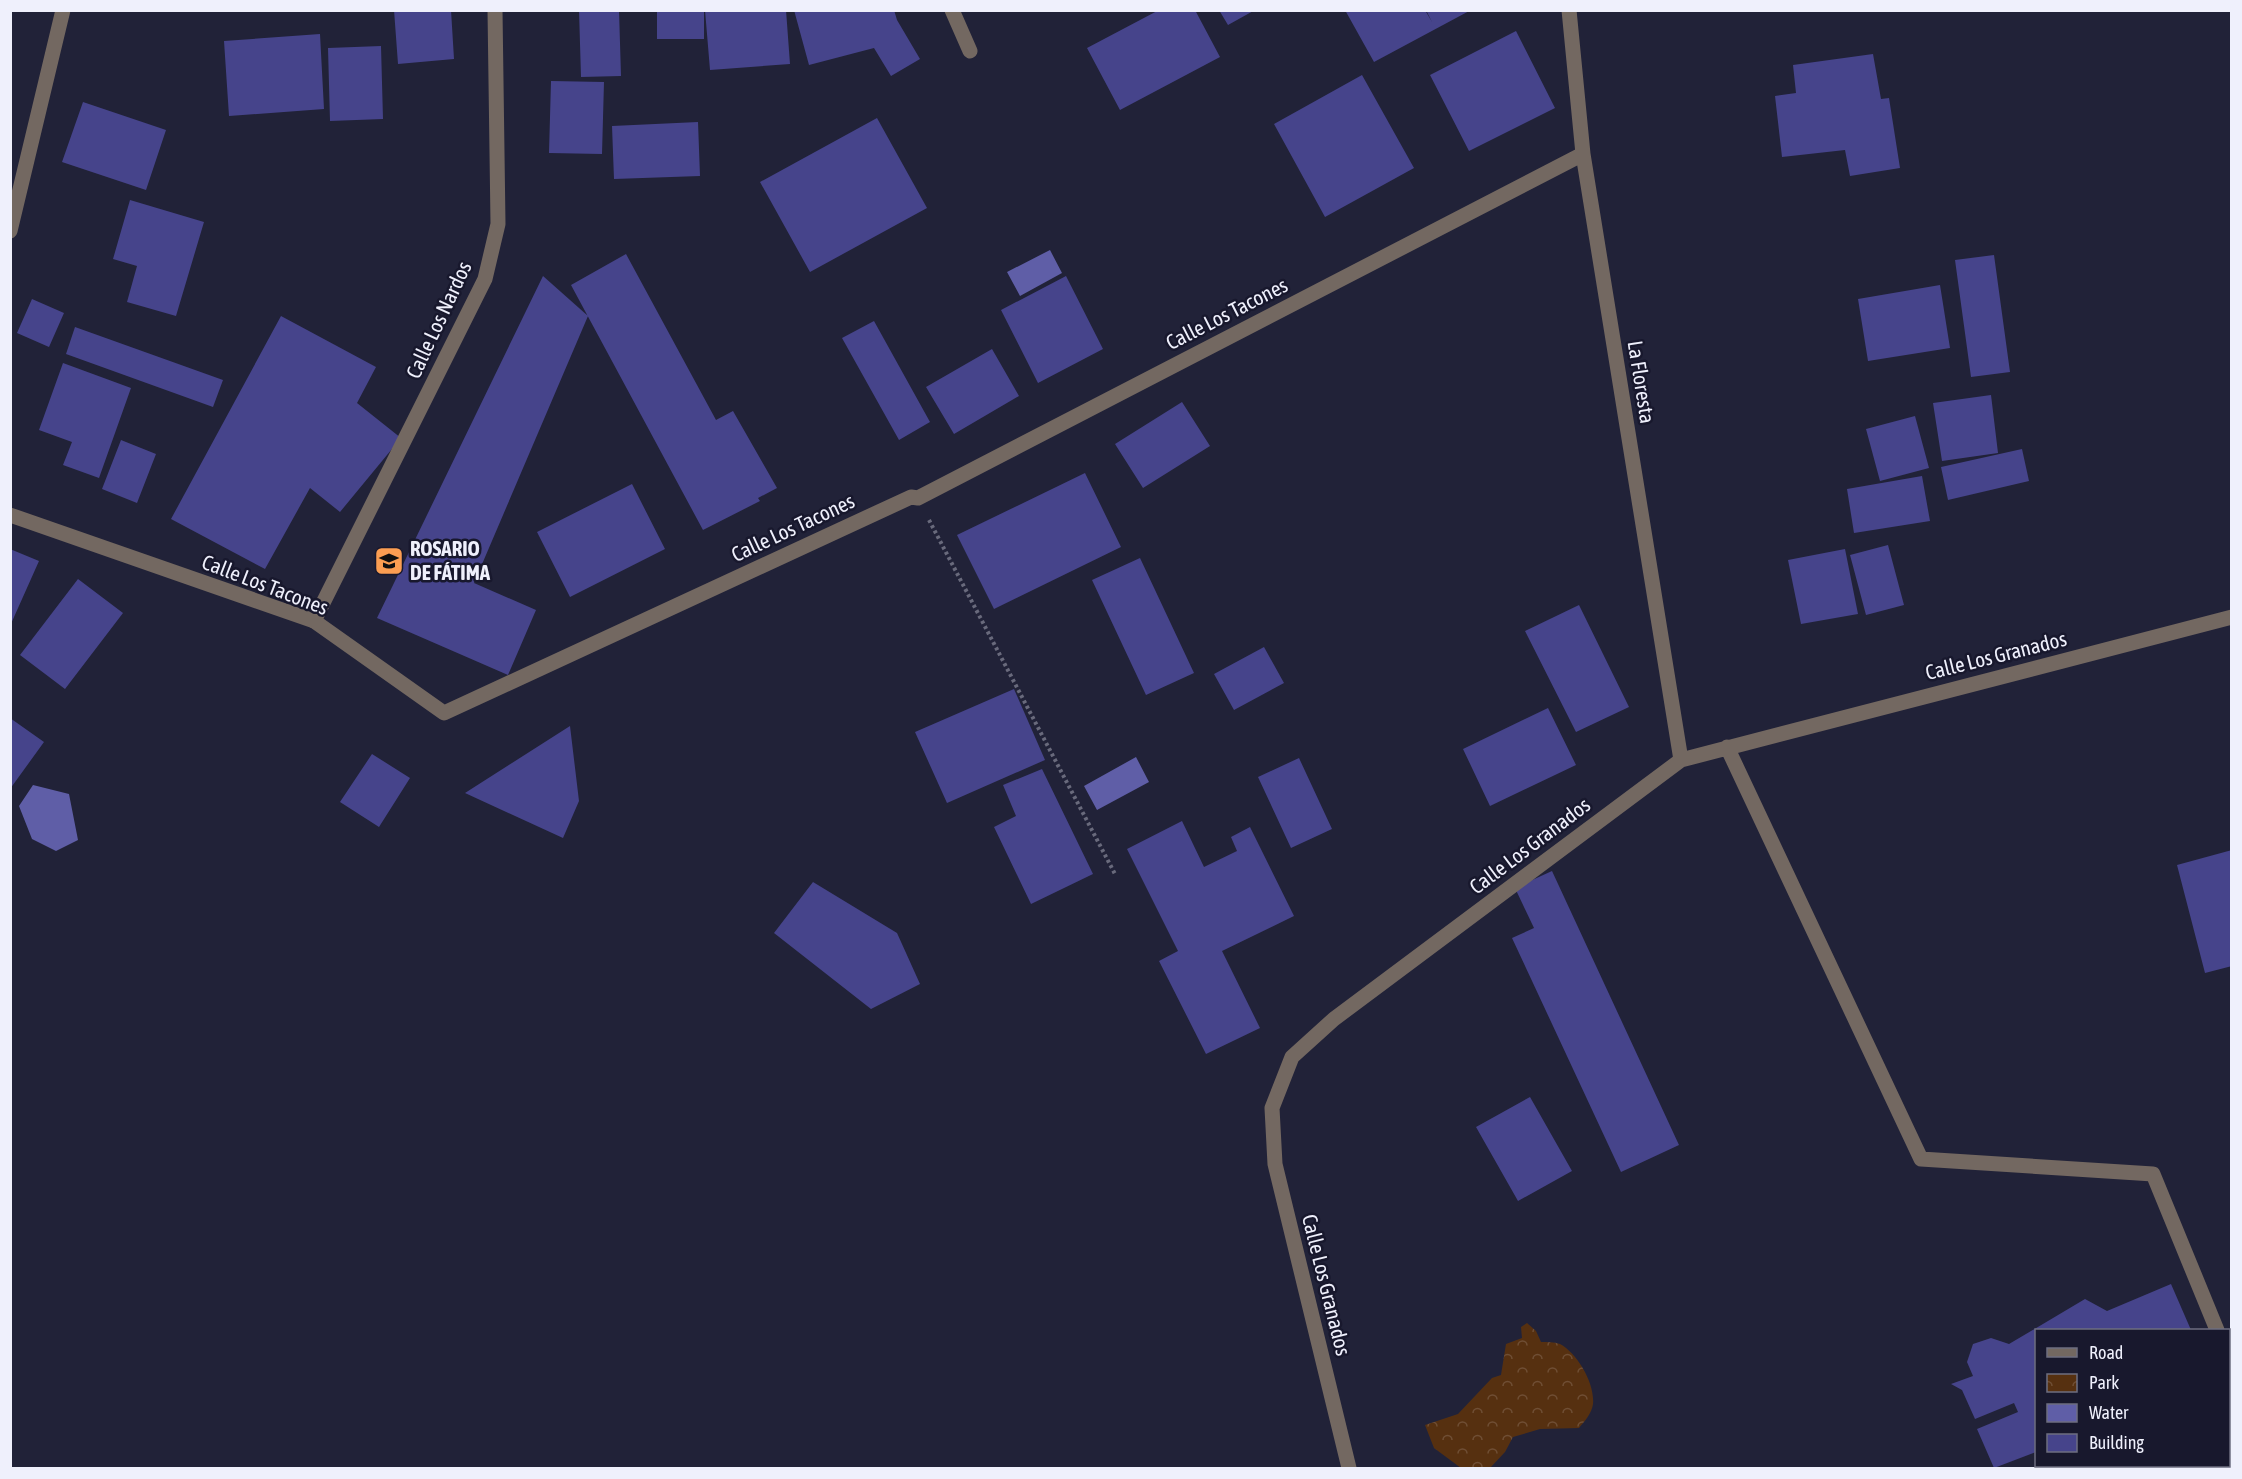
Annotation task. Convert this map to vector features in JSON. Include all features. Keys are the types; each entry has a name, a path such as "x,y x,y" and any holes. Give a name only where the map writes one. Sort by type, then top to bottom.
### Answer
{"street":[{"path":"10,231 63,10"},
{"name":"Calle Los Nardos","path":"314,621 485,279 498,224 495,10"},
{"path":"952,10 970,51"},
{"name":"La Floresta","path":"1569,10 1583,154 1681,760"},
{"name":"Calle Los Tacones","path":"10,514 314,621 444,713 910,497 918,498 1583,154"},
{"name":"Calle Los Granados","path":"1349,1468 1275,1164 1272,1108 1292,1057 1334,1019 1681,760 2232,617"},
{"path":"1727,747 1921,1159 2154,1174 2217,1329"}],"path":[{"path":"918,498 1115,874"}],"green space":[{"path":"1527,1323 1536,1331 1541,1342 1560,1344 1573,1354 1584,1370 1591,1387 1593,1404 1591,1411 1579,1428 1540,1429 1513,1437 1505,1452 1490,1468 1461,1468 1434,1448 1425,1425 1458,1414 1492,1378 1501,1375 1506,1344 1522,1338 1521,1327"}],"water":[{"path":"1050,250 1062,273 1020,296 1007,272"},
{"path":"1136,757 1149,782 1097,810 1084,786"},
{"path":"33,785 69,794 78,840 56,851 32,839 19,806"}],"building":[{"path":"394,10 451,10 454,59 398,64"},
{"path":"579,10 619,10 621,76 581,77"},
{"path":"657,10 704,10 704,39 657,39"},
{"path":"705,10 786,10 790,64 710,70"},
{"path":"794,10 894,10 897,20 920,59 891,76 874,48 809,65"},
{"path":"1159,10 1195,10 1220,57 1120,110 1087,48"},
{"path":"1219,10 1255,10 1228,25"},
{"path":"1345,10 1425,10 1432,22 1426,10 1471,10 1374,62"},
{"path":"1516,31 1555,108 1469,151 1430,75"},
{"path":"320,34 324,109 229,116 224,41"},
{"path":"381,46 383,119 330,121 328,48"},
{"path":"1873,54 1881,99 1889,98 1900,168 1850,176 1845,150 1782,157 1775,96 1796,93 1793,65"},
{"path":"1362,75 1414,168 1325,217 1274,124"},
{"path":"551,81 604,82 602,154 549,153"},
{"path":"83,102 166,130 146,190 62,162"},
{"path":"877,118 927,208 810,272 760,182"},
{"path":"698,122 700,176 614,179 612,126"},
{"path":"130,200 204,222 176,316 127,302 137,266 113,259"},
{"path":"626,254 716,420 733,411 777,488 758,498 760,501 703,530 571,285"},
{"path":"1994,255 2010,372 1971,377 1955,260"},
{"path":"543,276 588,316 474,583 536,610 508,675 377,618"},
{"path":"1066,276 1103,349 1038,383 1001,310"},
{"path":"1940,285 1950,348 1868,361 1858,299"},
{"path":"32,299 64,313 49,347 17,333"},
{"path":"281,316 376,367 357,403 401,438 340,512 310,488 265,569 171,519"},
{"path":"874,321 930,422 899,440 842,338"},
{"path":"75,327 223,380 213,407 66,354"},
{"path":"992,349 1019,396 954,434 926,387"},
{"path":"63,363 131,388 99,478 63,465 72,442 39,430"},
{"path":"1991,395 1998,453 1942,461 1933,403"},
{"path":"1182,402 1210,446 1143,488 1115,444"},
{"path":"1915,416 1929,468 1880,481 1866,429"},
{"path":"121,440 156,454 137,503 102,489"},
{"path":"2022,449 2029,481 1948,500 1941,467"},
{"path":"1085,473 1121,547 994,609 957,535"},
{"path":"1922,476 1930,521 1854,533 1847,489"},
{"path":"632,484 665,549 570,597 537,532"},
{"path":"1888,545 1904,605 1866,615 1850,555"},
{"path":"10,549 39,561 10,626"},
{"path":"1845,549 1858,614 1801,624 1788,560"},
{"path":"1140,558 1194,673 1146,695 1092,580"},
{"path":"78,579 123,613 65,689 20,655"},
{"path":"1579,605 1629,707 1576,732 1525,631"},
{"path":"1264,647 1284,683 1234,710 1214,674"},
{"path":"1014,689 1045,760 947,803 915,732"},
{"path":"1548,708 1576,765 1490,806 1463,749"},
{"path":"10,718 44,742 10,789"},
{"path":"570,726 579,801 563,838 465,793"},
{"path":"372,754 410,778 379,827 340,802"},
{"path":"1299,758 1332,829 1291,848 1258,777"},
{"path":"1042,769 1093,874 1031,904 994,827 1016,816 1003,785"},
{"path":"1182,821 1204,867 1237,851 1231,837 1250,827 1294,916 1222,951 1260,1028 1206,1054 1159,961 1178,951 1127,849"},
{"path":"2232,850 2232,966 2205,973 2177,865"},
{"path":"1552,871 1679,1145 1621,1172 1512,938 1534,928 1515,888"},
{"path":"813,882 897,933 920,984 871,1009 774,933"},
{"path":"1530,1097 1572,1171 1518,1201 1476,1127"},
{"path":"2171,1284 2191,1329 2035,1329 2035,1452 1994,1468 1977,1429 2018,1412 2014,1403 1975,1419 1962,1390 1951,1384 1973,1376 1967,1362 1973,1344 1991,1338 2009,1344 2085,1299 2107,1311"}],"place":[{"name":"ROSARIO DE FÁTIMA","path":"389,561"}]}
